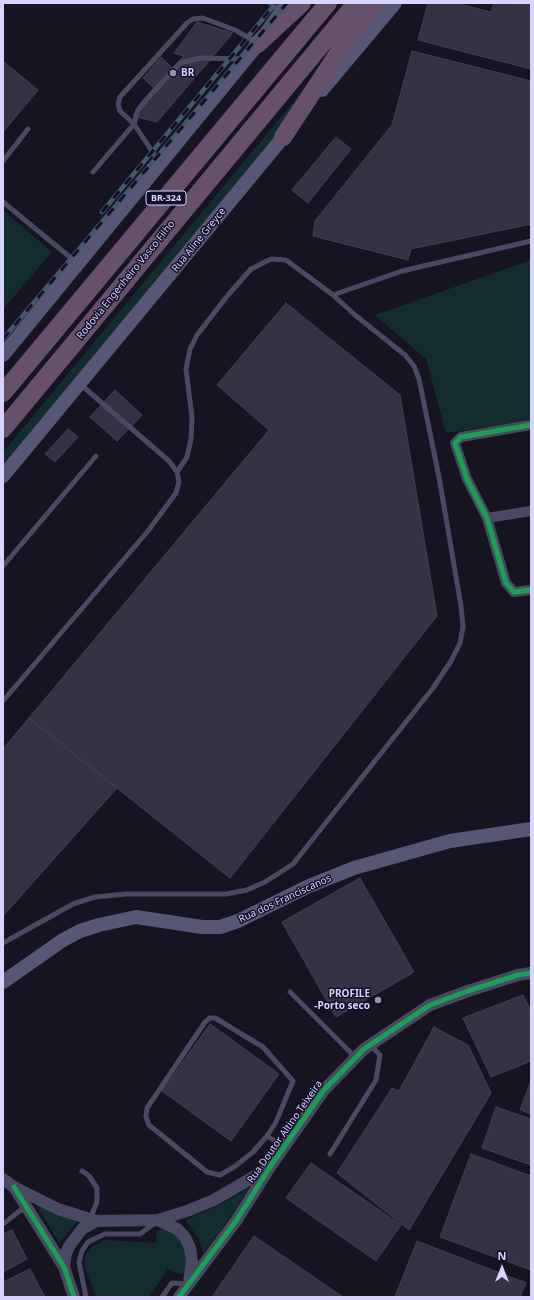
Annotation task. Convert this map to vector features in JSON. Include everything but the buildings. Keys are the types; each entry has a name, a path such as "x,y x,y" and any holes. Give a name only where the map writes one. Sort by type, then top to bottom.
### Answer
{"highway":[{"path":"258,44 302,3"},
{"name":"Rodovia Engenheiro Vasco Filho","path":"3,393 328,3"},
{"name":"Rodovia Engenheiro Vasco Filho","path":"3,429 356,3"},
{"path":"283,137 343,46 376,3"}],"main road":[{"name":"Rua Aline Greyce","path":"3,476 395,3"},
{"path":"3,355 258,44 285,7"},
{"name":"Rua dos Franciscanos","path":"3,982 63,940 80,931 99,925 136,917 202,927 220,927 238,921 309,886 354,868 450,840 531,829"}],"street":[{"path":"531,425 461,436 456,441 456,448 467,478 487,518 506,583 514,592 531,590"},
{"path":"487,518 531,511"},
{"name":"Rua Doutor Altino Teixeira","path":"179,1297 236,1221 284,1147 324,1090 370,1045 430,1005 518,975 531,973"},
{"name":"Rua Doutor Altino Teixeira","path":"158,1220 187,1211 214,1200 270,1168"},
{"path":"3,1179 14,1187 58,1209 93,1220 158,1220 177,1229 185,1237 192,1260 189,1284"},
{"path":"14,1187 64,1267 74,1297"},
{"path":"64,1267 66,1253 70,1245 82,1229 93,1220"}],"lane":[{"path":"270,3 285,7"},
{"path":"160,163 134,124 120,111 118,104 120,97 187,23 194,19 202,18 235,30 258,44"},
{"path":"93,172 134,124 138,110 180,63 200,58 245,59"},
{"path":"3,160 28,129"},
{"path":"3,202 78,264"},
{"path":"333,295 402,271 531,241"},
{"path":"3,943 73,904 95,897 126,894 226,894 247,890 271,879 294,864 433,688 451,661 461,638 463,627 461,606 439,477 419,379 414,366 405,355 355,315 333,295 286,260 276,258 266,260 251,269 228,295 197,335 190,350 186,369 192,417 192,439 187,457 177,472"},
{"path":"3,701 153,525 176,493 179,482 177,472 169,461 80,384"},
{"path":"3,566 96,456"},
{"path":"290,992 356,1058"},
{"path":"210,1018 215,1018 263,1047 293,1081 276,1122 266,1136 253,1152 234,1168 220,1175 207,1172 149,1125 146,1117 147,1108 205,1022 210,1018"},
{"path":"330,1154 376,1080 380,1056 370,1045"},
{"path":"266,1136 284,1147"},
{"path":"82,1171 89,1176 97,1188 97,1202 93,1220"},
{"path":"3,1224 26,1206"},
{"path":"86,1297 79,1262 82,1251 88,1242 93,1238 105,1234 140,1234 158,1220"},
{"path":"162,1297 172,1283 189,1284"}],"green space":[{"path":"304,89 273,139 3,467 3,452"},
{"path":"3,210 52,252 3,309"},
{"path":"531,260 531,421 446,433 426,359 375,315"},
{"path":"249,1188 227,1222 203,1253 199,1239 185,1220 220,1205"},
{"path":"35,1203 77,1222 59,1243"},
{"path":"163,1229 180,1239 187,1256 185,1273 179,1274 168,1269 149,1297 96,1297 84,1266 85,1256 91,1247 106,1240 156,1243 157,1231"}],"railway":[{"path":"102,212 276,3"},
{"path":"3,339 287,3"}],"cycle path":[{"path":"531,425 461,437 455,443 467,479 487,518 506,583 514,592 531,590"},
{"path":"179,1297 236,1221 270,1167 324,1090 364,1049 430,1005 518,975 531,973"},
{"path":"14,1187 64,1267 74,1297"}],"place":[{"name":"BR","path":"173,73"},
{"name":"PROFILE -Porto seco","path":"378,1000"}]}
